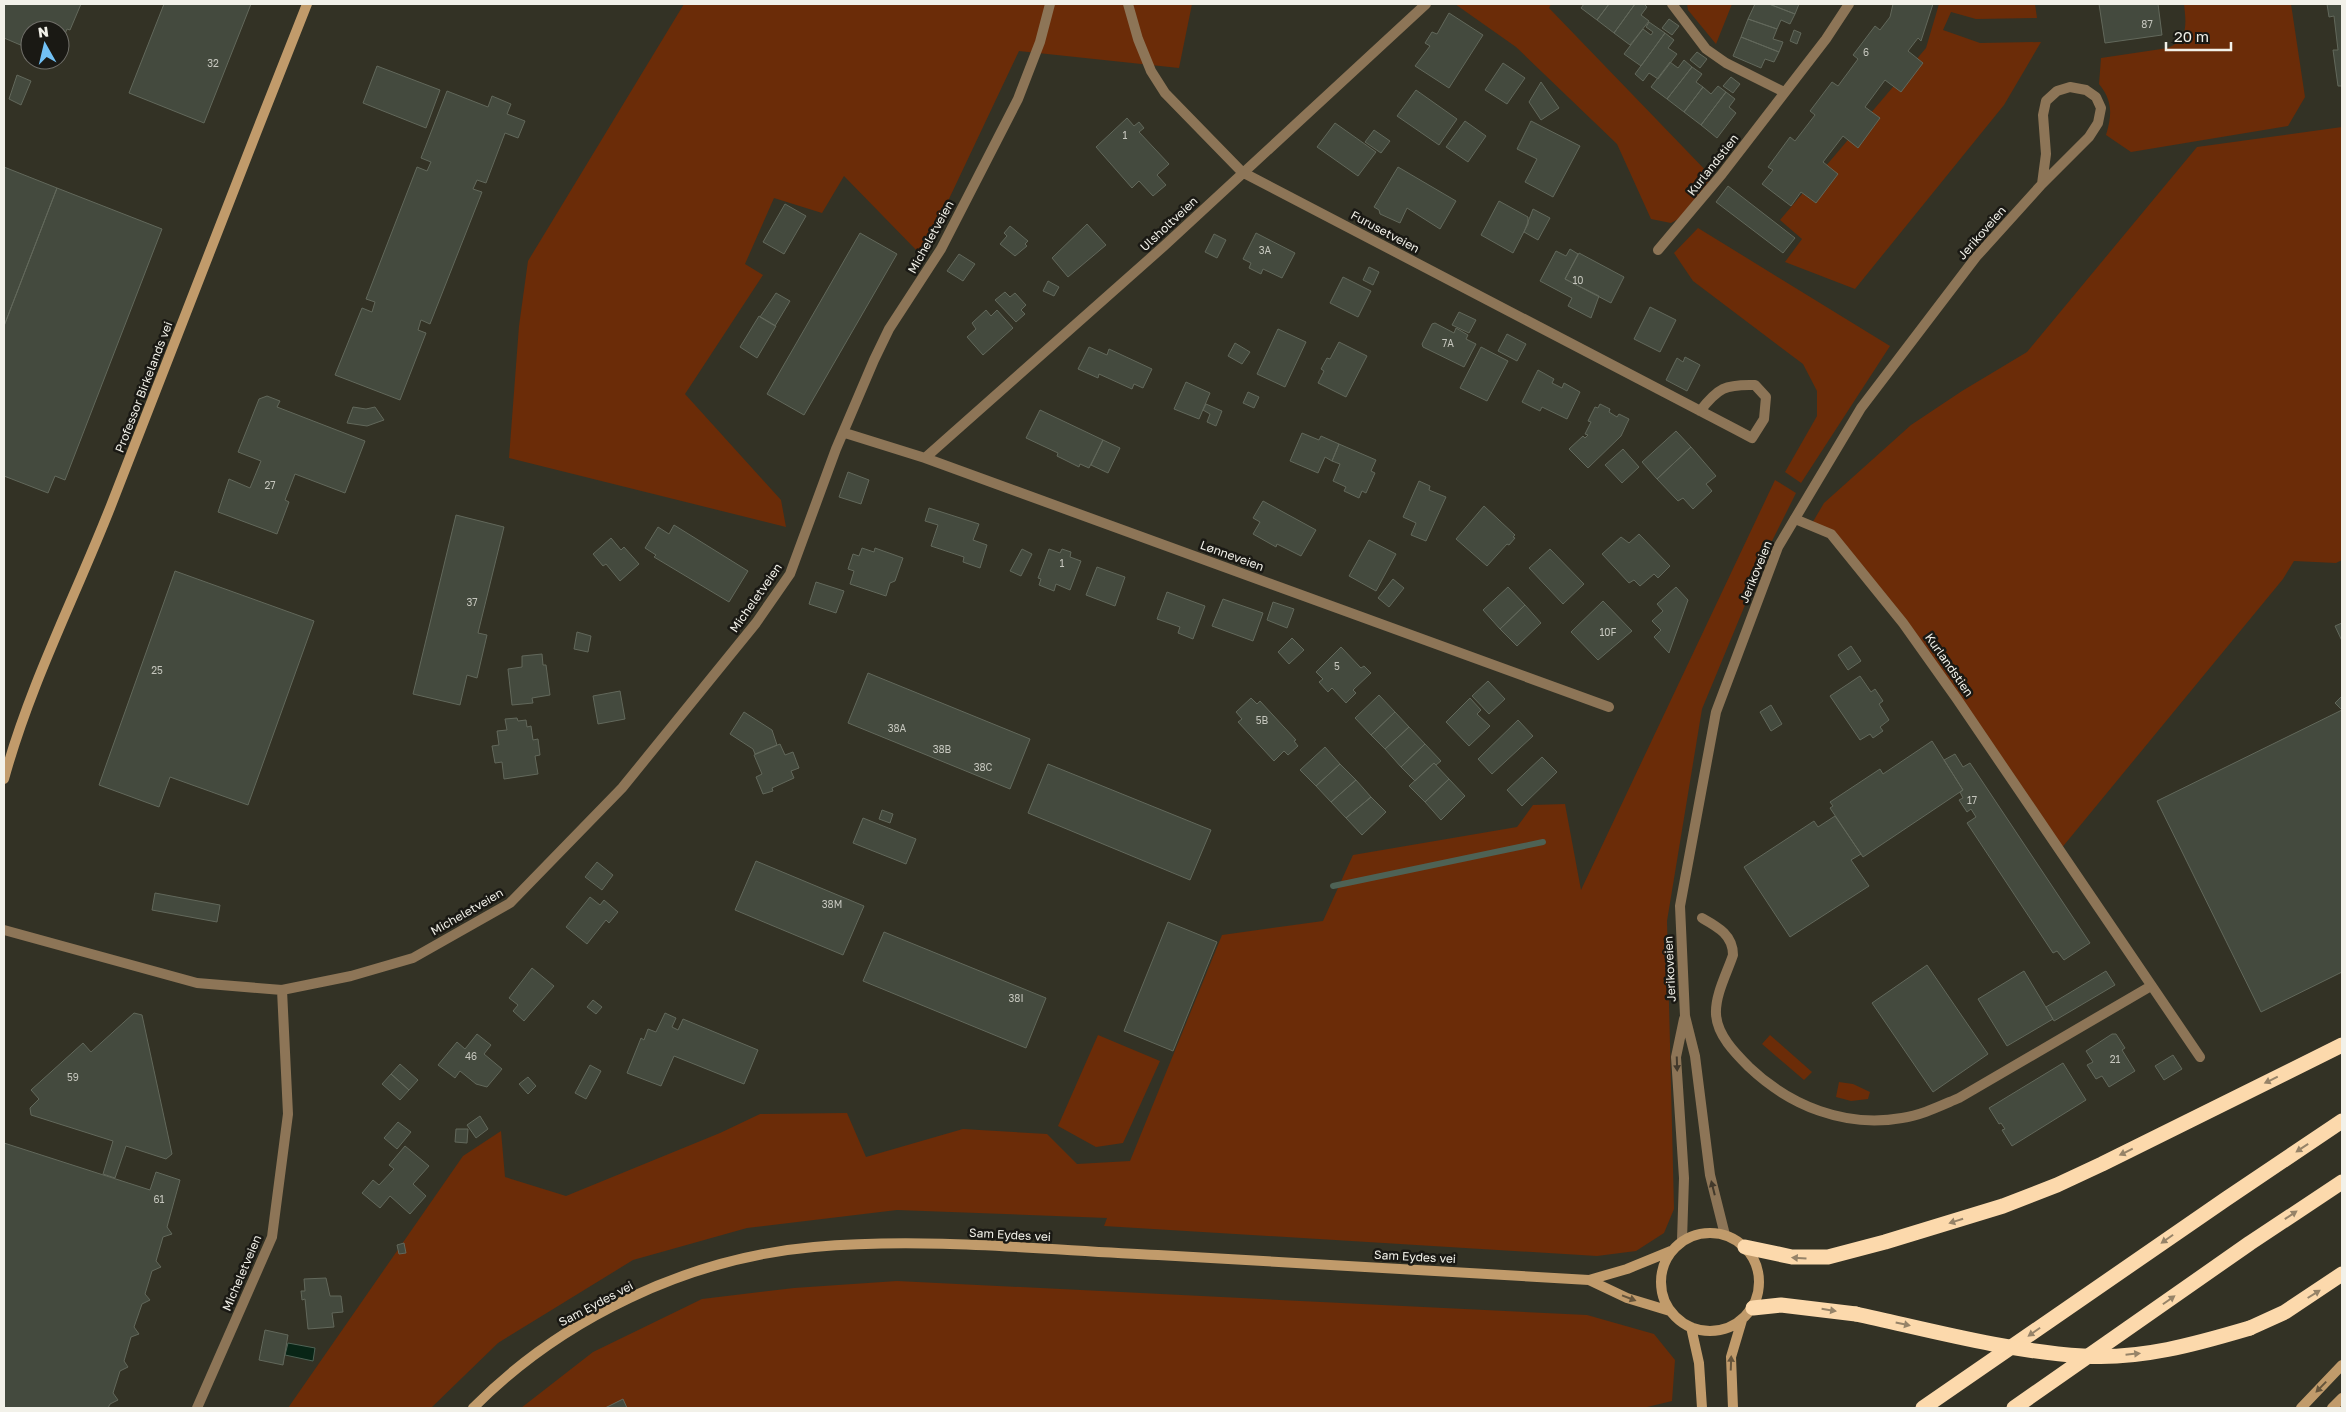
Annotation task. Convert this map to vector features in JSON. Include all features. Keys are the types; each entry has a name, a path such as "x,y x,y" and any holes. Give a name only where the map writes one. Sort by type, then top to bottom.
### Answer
{"highway":[{"path":"1745,1247 1792,1258 1828,1257 1886,1242 2003,1206 2057,1185 2102,1164 2342,1045"},
{"path":"1923,1408 2342,1121"},
{"path":"2014,1408 2250,1243 2342,1182"},
{"path":"1753,1308 1781,1304 1856,1314 2006,1345 2083,1356 2156,1352 2198,1344 2250,1328 2286,1312 2342,1274"}],"main road":[{"name":"Professor Birkelands vei","path":"4,780 18,732 111,505 307,4"},
{"path":"1703,1233 1725,1235 1745,1247 1753,1256 1759,1279 1759,1290 1753,1308 1742,1320 1717,1331 1704,1331 1691,1327 1670,1311 1660,1288 1664,1262 1671,1251 1682,1240 1703,1233"},
{"name":"Sam Eydes vei","path":"473,1408 522,1365 556,1340 593,1317 634,1296 678,1278 720,1264 765,1254 812,1247 857,1244 970,1246 1589,1280 1627,1269 1671,1251"},
{"name":"Sam Eydes vei","path":"1589,1280 1627,1298 1670,1311"},
{"path":"1733,1408 1731,1358 1742,1320"},
{"path":"1691,1327 1699,1363 1702,1408"},
{"path":"2301,1408 2342,1366"},
{"path":"2332,1408 2342,1398"}],"street":[{"name":"Micheletveien","path":"4,930 197,983 282,990 351,976 413,958 510,904 622,788 767,608 790,574 836,449 845,433 851,412 885,337 941,249 1018,99 1040,42 1050,4"},
{"name":"Furusetveien","path":"1128,4 1141,47 1151,71 1165,93 1242,172 1700,411 1752,438 1764,419 1766,397 1755,385 1734,384 1714,393 1700,411"},
{"name":"Ulsholtveien","path":"925,458 1164,246 1426,4"},
{"path":"1672,4 1706,49 1726,63 1784,92"},
{"name":"Kurlandstien","path":"1658,250 1694,210 1826,39 1849,4"},
{"name":"Jerikoveien","path":"1725,1235 1710,1174 1695,1056 1685,1016 1680,906 1716,712 1778,547 1861,408 1976,257 2042,184 2089,138 2098,123 2101,108 2096,97 2086,90 2070,87 2057,91 2046,101 2043,115 2046,154 2042,184"},
{"name":"Lønneveien","path":"845,433 925,458 1610,707"},
{"name":"Kurlandstien","path":"1795,519 1831,534 1903,623 2200,1057"},
{"path":"1702,918 1722,929 1730,938 1733,948 1733,956 1717,1001 1716,1013 1723,1035 1737,1056 1764,1082 1788,1098 1815,1110 1857,1120 1903,1118 1929,1111 1959,1098 2151,986"},
{"name":"Micheletveien","path":"197,1408 272,1237 288,1114 282,990"},
{"name":"Jerikoveien","path":"1682,1240 1684,1178 1676,1057 1685,1016"}],"shaded area":[{"path":"684,4 1192,4 1179,68 1019,51 922,256 844,176 822,213 774,198 745,264 763,275 685,394 781,500 786,527 509,458 519,326 528,261"},
{"path":"1455,4 1551,4 1549,8 1712,177 1682,217 1671,223 1651,219 1617,144 1516,47"},
{"path":"1687,4 1732,4 1716,44 1688,10"},
{"path":"1939,4 2035,4 2037,18 1976,19 1951,12 1943,30 1980,43 2041,42 2004,105 1855,289 1785,262 1802,239 1780,220 1926,48"},
{"path":"2184,4 2291,4 2305,97 2288,126 2131,152 2106,135 2110,108 2107,96 2099,84 2101,58 2168,48 2175,44 2180,40 2185,30"},
{"path":"2342,127 2342,560 2336,563 2294,561 2283,579 2060,850 1957,699 1831,534 1811,525 1824,503 1911,425 1962,391 2027,352 2197,147"},
{"path":"1698,228 1890,346 1801,483 1785,472 1817,416 1817,391 1803,364 1693,281 1674,253"},
{"path":"1775,480 1796,493 1769,547 1702,709 1667,921 1674,1209 1664,1233 1636,1251 1597,1256 1104,1226 1107,1218 897,1210 747,1228 633,1260 498,1343 431,1408 288,1408 463,1156 501,1131 505,1177 566,1196 720,1133 760,1114 847,1113 866,1157 963,1129 1047,1134 1077,1164 1130,1161 1222,935 1323,921 1353,855 1517,827 1533,805 1565,804 1581,890"},
{"path":"1098,1035 1160,1061 1123,1143 1096,1147 1058,1126"},
{"path":"1770,1035 1812,1072 1804,1080 1762,1044"},
{"path":"1839,1082 1853,1084 1870,1092 1868,1099 1851,1101 1836,1097"},
{"path":"897,1281 1587,1315 1654,1334 1675,1360 1672,1401 1643,1408 521,1408 593,1352 702,1299 794,1288"},
{"path":"288,1343 315,1348 313,1361 285,1355"}],"building":[{"path":"4,4 81,4 70,30 70,20 20,20 20,45 4,38"},
{"path":"164,4 251,4 204,123 129,93"},
{"path":"1584,4 1609,4 1597,20 1581,8"},
{"path":"1609,4 1635,4 1614,33 1597,20"},
{"path":"1635,4 1644,4 1647,7 1641,15 1649,21 1630,45 1614,33"},
{"path":"1755,4 1769,4 1795,14 1790,24 1781,20 1777,29 1748,19"},
{"path":"1769,4 1799,4 1795,14"},
{"path":"1893,4 1933,4 1921,41 1918,38 1908,51 1923,63 1901,92 1885,80 1865,107 1880,118 1858,148 1843,136 1823,162 1838,174 1816,203 1801,192 1791,206 1762,184 1773,170 1768,167 1790,137 1795,141 1815,115 1810,111 1832,82 1838,86 1858,59 1853,55 1875,26 1880,30 1890,17"},
{"path":"2099,4 2158,4 2162,35 2105,43"},
{"path":"2327,4 2342,4 2342,86 2338,86 2333,50 2338,50 2334,16 2329,17"},
{"path":"1449,13 1483,35 1449,88 1415,66 1430,46 1425,43 1432,32 1437,34"},
{"path":"1669,19 1679,26 1672,35 1662,28"},
{"path":"1748,19 1777,29 1773,39 1783,42 1779,52 1741,37"},
{"path":"1649,22 1665,33 1641,66 1624,54 1643,29 1651,35 1653,32 1646,27"},
{"path":"1794,30 1801,33 1797,44 1790,41"},
{"path":"1665,33 1674,40 1668,48 1677,54 1658,79 1649,73 1643,81 1635,74"},
{"path":"1741,37 1779,52 1774,62 1765,59 1761,68 1733,56"},
{"path":"1697,52 1707,59 1700,68 1690,60"},
{"path":"1684,60 1692,67 1667,99 1651,87 1670,62 1678,68"},
{"path":"1503,63 1525,78 1507,104 1485,90"},
{"path":"377,66 440,90 426,128 363,103"},
{"path":"1692,67 1702,74 1696,82 1703,87 1684,112 1667,99"},
{"path":"17,75 31,81 21,105 9,99"},
{"path":"1731,77 1740,84 1733,93 1723,86"},
{"path":"1541,82 1559,108 1541,120 1529,102"},
{"path":"1718,86 1726,92 1701,125 1684,112 1703,87 1711,94"},
{"path":"1416,90 1457,119 1439,145 1397,116"},
{"path":"447,91 488,107 492,96 511,104 507,114 525,121 518,138 505,133 486,183 477,180 473,189 482,192 430,324 421,320 418,330 426,333 400,400 335,375 362,308 372,312 375,302 366,299 417,167 427,171 431,162 421,158"},
{"path":"1726,92 1735,99 1729,107 1736,113 1717,138 1701,125"},
{"path":"1127,118 1134,126 1139,122 1144,128 1139,132 1169,164 1157,175 1166,185 1153,196 1139,181 1132,188 1096,147"},
{"path":"1465,121 1486,136 1468,162 1446,147"},
{"path":"1531,121 1580,146 1553,197 1525,182 1537,159 1517,149"},
{"path":"1335,123 1376,152 1358,176 1317,147"},
{"path":"1374,130 1390,141 1381,153 1365,142"},
{"path":"4,167 57,188 4,326"},
{"path":"1398,167 1456,201 1440,229 1407,208 1400,223 1380,214 1379,210 1374,207"},
{"path":"1728,186 1795,238 1783,253 1716,202"},
{"path":"57,188 162,229 65,480 55,476 48,493 4,476 4,326"},
{"path":"1499,201 1528,217 1528,224 1513,253 1481,235"},
{"path":"785,204 806,216 784,254 763,242"},
{"path":"1533,209 1550,218 1538,240 1524,232"},
{"path":"1087,224 1106,245 1068,277 1052,258"},
{"path":"1010,226 1028,241 1025,244 1027,246 1015,256 1000,244 1007,236 1004,233"},
{"path":"860,233 897,254 804,415 767,394"},
{"path":"1256,233 1295,253 1282,278 1263,269 1261,274 1249,268 1251,263 1243,259"},
{"path":"1214,234 1226,240 1217,258 1205,252"},
{"path":"1570,249 1578,254 1565,279 1599,296 1591,318 1568,306 1572,298 1540,281 1556,251 1566,256"},
{"path":"1579,253 1624,277 1611,303 1565,279"},
{"path":"959,254 975,264 963,281 947,271"},
{"path":"1369,267 1379,272 1373,285 1363,280"},
{"path":"1343,277 1371,291 1358,317 1330,303"},
{"path":"1048,281 1059,287 1054,296 1043,291"},
{"path":"1005,292 1010,297 1015,293 1026,305 1021,310 1025,314 1016,322 995,300"},
{"path":"776,293 790,301 775,326 760,317"},
{"path":"1650,307 1676,320 1660,352 1634,339"},
{"path":"986,310 991,316 997,310 1013,328 983,355 967,337 976,329 972,323"},
{"path":"1459,312 1476,320 1469,333 1452,325"},
{"path":"759,316 776,326 757,358 740,347"},
{"path":"1435,323 1454,333 1456,328 1468,335 1466,339 1476,344 1464,367 1423,347 1422,344 1432,324"},
{"path":"1278,329 1306,342 1285,387 1257,374"},
{"path":"1507,334 1526,344 1517,361 1498,351"},
{"path":"1339,342 1367,356 1346,397 1318,383 1324,371 1321,369 1327,358 1330,359"},
{"path":"1235,343 1250,352 1242,364 1228,356"},
{"path":"1089,347 1107,355 1109,349 1152,369 1143,388 1134,384 1132,389 1099,374 1098,378 1078,369"},
{"path":"1481,347 1508,361 1487,401 1460,388"},
{"path":"1685,357 1700,365 1687,391 1666,380 1677,358 1683,362"},
{"path":"1538,370 1554,379 1552,383 1562,388 1564,383 1580,392 1567,419 1542,407 1540,411 1522,402"},
{"path":"1186,382 1210,393 1199,419 1174,409"},
{"path":"1248,392 1259,397 1254,408 1243,403"},
{"path":"267,396 280,401 277,407 365,441 345,493 295,474 285,500 289,502 277,534 218,512 229,479 250,488 261,461 238,452 259,399"},
{"path":"1206,404 1222,411 1216,426 1207,422 1210,414 1203,410"},
{"path":"1600,404 1610,409 1609,412 1617,417 1619,414 1629,419 1621,436 1588,468 1569,449 1583,436 1585,438 1588,435 1585,434 1591,422 1588,421 1595,407 1598,408"},
{"path":"353,407 366,409 375,407 384,420 367,426 347,423"},
{"path":"1040,410 1103,440 1089,468 1080,464 1079,467 1057,456 1058,453 1026,438"},
{"path":"1676,431 1691,447 1657,479 1642,462"},
{"path":"1302,433 1319,440 1321,436 1339,444 1332,461 1325,457 1318,473 1290,461"},
{"path":"1103,440 1120,448 1108,473 1091,465"},
{"path":"1339,444 1376,460 1371,471 1375,473 1366,493 1362,491 1359,498 1344,491 1346,487 1333,481 1340,464 1332,461"},
{"path":"1691,447 1716,476 1706,484 1712,491 1693,509 1683,498 1678,501 1657,479"},
{"path":"1623,449 1639,467 1622,483 1605,465"},
{"path":"848,472 869,480 861,504 839,497"},
{"path":"1419,481 1430,486 1429,490 1446,497 1426,541 1411,535 1416,523 1403,517"},
{"path":"1263,501 1316,530 1301,556 1277,544 1276,547 1253,534 1260,522 1253,518"},
{"path":"1484,506 1515,535 1513,537 1515,538 1509,545 1507,544 1487,566 1456,539"},
{"path":"929,508 979,524 973,540 987,545 980,568 963,562 964,557 931,546 938,525 925,521"},
{"path":"456,515 504,527 478,633 487,635 477,678 467,675 460,705 413,694"},
{"path":"674,525 748,571 729,602 654,557 656,555 645,548 658,527 669,534"},
{"path":"1639,534 1670,566 1658,578 1654,574 1640,586 1634,580 1629,583 1602,554 1621,537 1629,543"},
{"path":"611,538 621,550 624,547 639,564 620,581 606,564 603,566 593,554"},
{"path":"1369,540 1396,554 1376,591 1349,576"},
{"path":"862,548 874,552 875,548 903,558 895,581 890,583 886,596 850,584 854,571 848,569 853,554 859,556"},
{"path":"1022,549 1032,554 1021,576 1010,571"},
{"path":"1049,549 1060,553 1062,549 1071,552 1070,557 1081,561 1070,590 1056,584 1054,591 1039,585 1041,579 1038,578"},
{"path":"1550,549 1584,584 1563,604 1529,568"},
{"path":"1097,567 1125,577 1115,606 1086,595"},
{"path":"175,571 314,621 248,805 170,777 159,807 99,785"},
{"path":"1393,579 1404,588 1389,607 1378,598"},
{"path":"816,582 844,591 836,613 809,604"},
{"path":"1508,587 1525,605 1500,629 1483,610"},
{"path":"1676,587 1688,600 1669,653 1654,637 1661,630 1652,621 1663,611 1657,604"},
{"path":"1167,592 1205,606 1193,639 1178,633 1180,627 1157,619"},
{"path":"1223,599 1263,613 1253,641 1212,626"},
{"path":"1603,601 1632,631 1598,660 1571,632"},
{"path":"1273,602 1294,609 1287,628 1267,620"},
{"path":"1525,605 1541,623 1517,646 1500,629"},
{"path":"2342,623 2342,641 2335,626"},
{"path":"577,632 591,636 588,652 574,649"},
{"path":"1292,638 1304,650 1289,664 1278,652"},
{"path":"1851,646 1861,661 1848,670 1838,655"},
{"path":"1341,647 1361,668 1364,666 1371,673 1353,690 1356,693 1346,703 1332,688 1328,692 1319,682 1323,679 1316,672"},
{"path":"542,654 543,665 546,665 550,695 532,698 533,703 512,705 508,669 522,667 522,656"},
{"path":"868,673 1030,739 1010,789 848,723"},
{"path":"1860,676 1871,692 1875,689 1883,701 1879,704 1889,720 1880,727 1883,731 1873,738 1870,734 1860,740 1830,696"},
{"path":"1488,681 1505,699 1489,714 1472,696"},
{"path":"620,691 625,719 598,724 593,696"},
{"path":"1379,695 1395,712 1371,735 1355,718"},
{"path":"2342,696 2342,710 2335,703"},
{"path":"1251,698 1257,704 1260,701 1296,740 1294,741 1298,746 1288,755 1284,751 1274,761 1238,722 1242,719 1236,712"},
{"path":"1470,698 1481,710 1477,714 1490,726 1469,746 1446,722"},
{"path":"1771,705 1782,724 1771,731 1760,712"},
{"path":"2342,710 2342,972 2261,1012 2157,801"},
{"path":"744,712 772,730 777,745 755,754 753,749 730,734"},
{"path":"1395,712 1409,727 1385,749 1371,735"},
{"path":"517,718 518,721 526,720 527,727 531,726 533,740 538,739 540,755 535,756 538,774 504,779 502,762 495,763 492,746 499,745 497,731 507,730 505,719"},
{"path":"1518,720 1533,736 1492,774 1478,759"},
{"path":"1409,727 1425,744 1401,767 1385,749"},
{"path":"1932,741 1963,790 1863,857 1830,808 1833,806 1830,802 1880,769 1883,774"},
{"path":"780,744 785,755 793,752 799,768 791,771 794,778 772,788 773,791 763,794 756,777 762,774 754,755"},
{"path":"1425,744 1441,761 1436,765 1434,763 1415,781 1401,767"},
{"path":"1325,747 1340,764 1316,786 1300,770"},
{"path":"1955,754 1963,767 1970,763 2090,943 2064,960 2057,951 2053,953 1967,823 1976,817 1971,809 1967,812 1959,800 1963,798 1960,792 1963,790 1944,760"},
{"path":"1542,757 1557,772 1522,806 1507,790"},
{"path":"1434,763 1449,779 1425,802 1409,786"},
{"path":"1048,764 1211,830 1190,880 1028,813"},
{"path":"1340,764 1356,780 1331,802 1316,786"},
{"path":"1449,779 1465,796 1441,820 1425,802"},
{"path":"1356,780 1371,797 1346,818 1331,802"},
{"path":"1371,797 1386,812 1362,835 1346,818"},
{"path":"882,810 893,814 890,823 879,819"},
{"path":"1835,816 1861,854 1851,860 1869,886 1790,937 1744,867 1814,821 1818,827"},
{"path":"863,818 916,839 906,864 853,843"},
{"path":"756,861 864,906 843,955 735,910"},
{"path":"597,862 613,875 602,890 585,877"},
{"path":"155,893 220,905 217,922 152,910"},
{"path":"590,897 600,905 604,900 618,912 609,923 606,920 587,944 566,927"},
{"path":"1168,922 1217,942 1173,1051 1124,1031"},
{"path":"884,932 1046,998 1026,1048 863,981"},
{"path":"1927,965 1988,1054 1933,1092 1872,1003"},
{"path":"532,968 554,986 524,1021 513,1011 518,1005 509,998"},
{"path":"2024,971 2053,1019 2007,1046 1978,999"},
{"path":"2106,971 2115,985 2054,1021 2046,1007"},
{"path":"593,1000 602,1007 596,1014 587,1007"},
{"path":"134,1013 142,1015 172,1154 166,1159 126,1146 115,1178 103,1174 113,1141 31,1115 30,1108 39,1099 31,1090 83,1043 91,1052"},
{"path":"665,1013 676,1018 672,1027 678,1030 683,1019 758,1050 744,1084 674,1056 661,1086 627,1073 641,1038 644,1040 648,1029 656,1032"},
{"path":"477,1034 491,1045 484,1054 502,1069 487,1087 476,1084 460,1071 455,1078 438,1065 457,1042 465,1049"},
{"path":"2112,1034 2116,1034 2125,1048 2122,1050 2135,1071 2109,1087 2102,1076 2096,1079 2087,1065 2093,1062 2086,1051"},
{"path":"2173,1055 2182,1069 2164,1080 2155,1066"},
{"path":"2063,1063 2086,1100 2012,1146 2002,1130 2005,1129 2001,1123 1999,1124 1989,1108"},
{"path":"400,1064 418,1080 409,1090 391,1074"},
{"path":"590,1065 601,1071 586,1099 575,1093"},
{"path":"391,1074 409,1090 400,1100 382,1084"},
{"path":"528,1077 536,1086 528,1094 519,1084"},
{"path":"480,1116 488,1129 476,1138 467,1125"},
{"path":"398,1122 411,1132 397,1149 384,1138"},
{"path":"456,1129 468,1129 467,1143 455,1142"},
{"path":"4,1143 150,1190 156,1172 180,1180 167,1227 172,1234 163,1237 156,1261 161,1267 152,1271 145,1294 150,1300 142,1304 134,1327 139,1334 131,1337 124,1361 128,1367 120,1371 113,1393 118,1400 110,1404 108,1408 4,1408"},
{"path":"405,1146 429,1166 413,1184 426,1196 410,1214 390,1196 380,1208 362,1193 373,1180 379,1185 394,1169 389,1165"},
{"path":"404,1243 406,1253 399,1254 397,1245"},
{"path":"326,1278 330,1296 341,1296 343,1312 332,1313 334,1327 308,1329 305,1299 302,1300 301,1291 305,1291 304,1279"},
{"path":"265,1330 288,1335 283,1365 259,1360"},
{"path":"623,1399 627,1408 605,1408"}],"waterway":[{"path":"1333,886 1543,842"}]}
